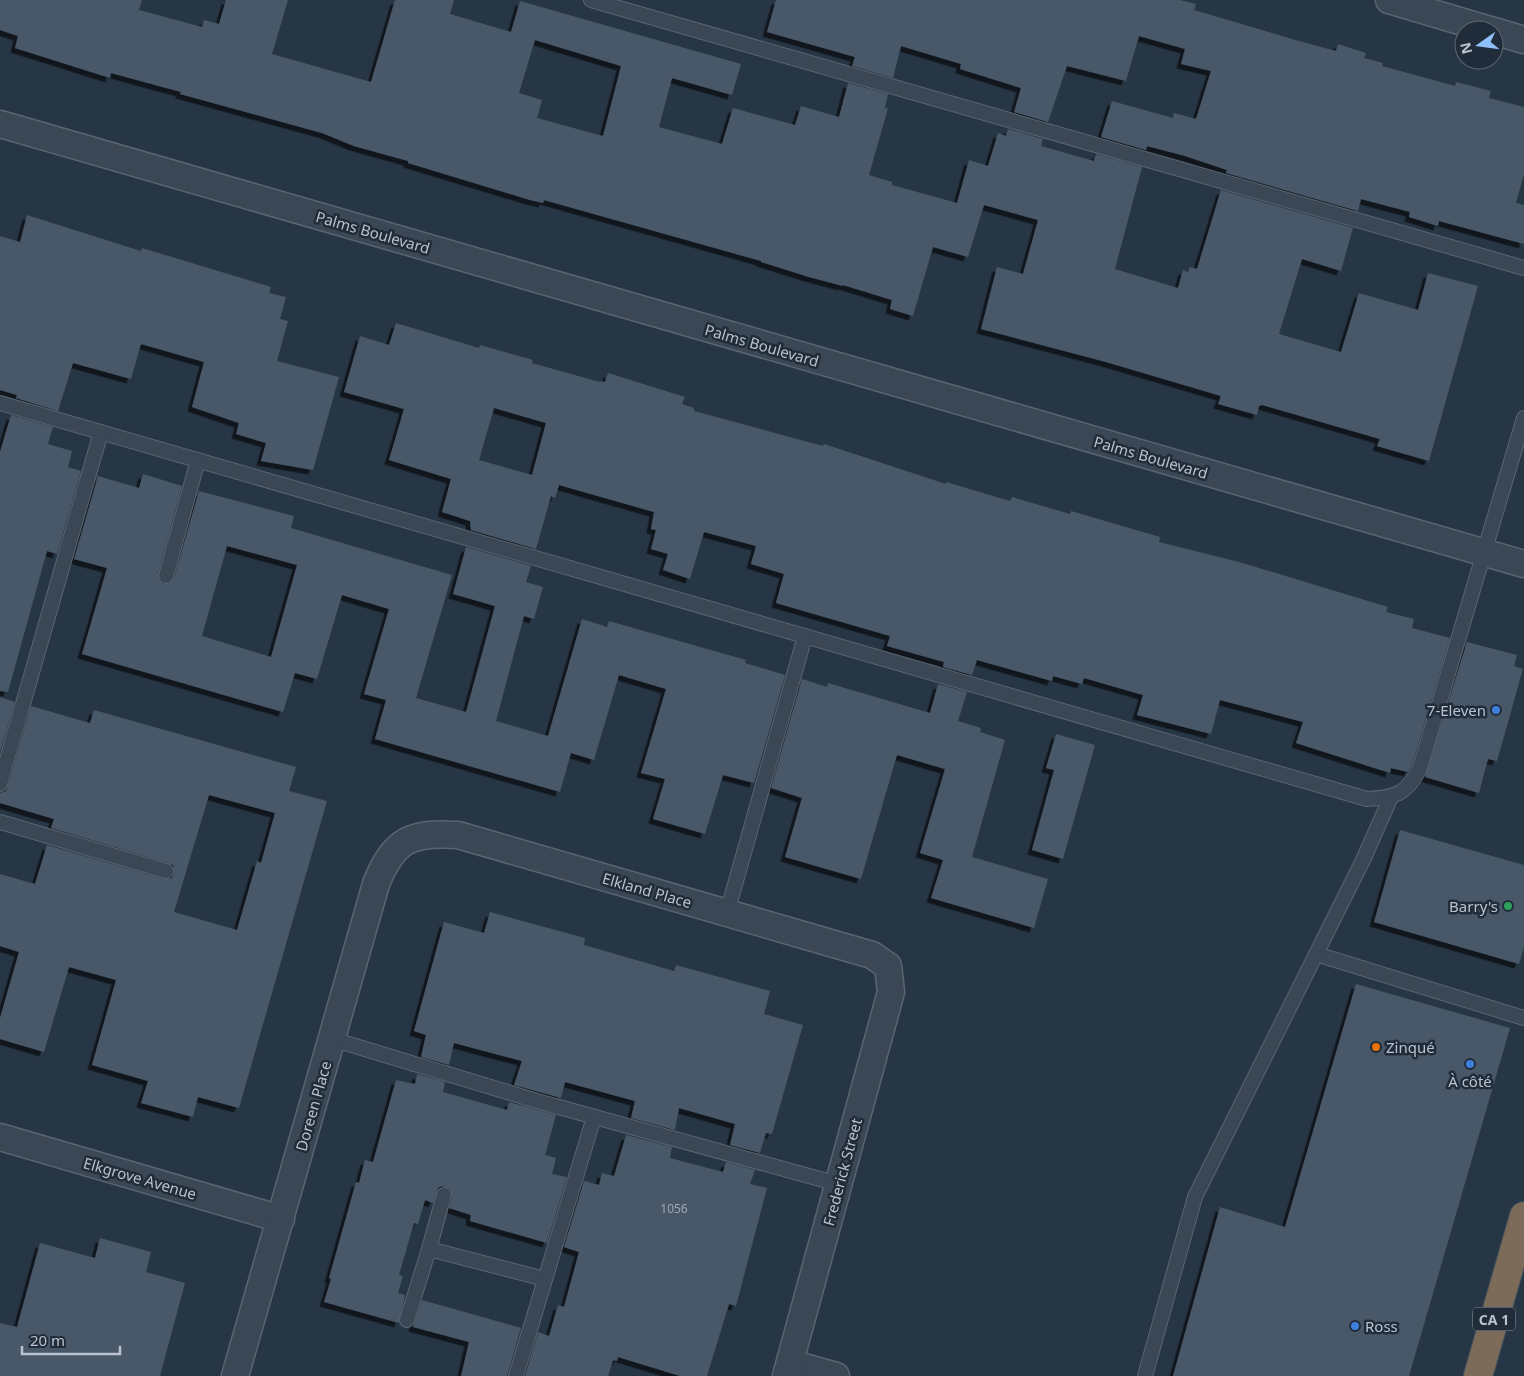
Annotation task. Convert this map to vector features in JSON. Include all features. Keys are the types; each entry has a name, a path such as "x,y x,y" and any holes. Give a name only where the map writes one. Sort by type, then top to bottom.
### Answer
{"highway":[{"name":"CA 1","path":"1478,1376 1524,1216"}],"street":[{"path":"1389,0 1456,20"},
{"path":"1504,34 1524,40"},
{"name":"Palms Boulevard","path":"0,124 1482,554 1524,564"},
{"name":"Elkland Place","path":"402,843 429,833 458,835 872,955 888,966"},
{"name":"Doreen Place","path":"235,1376 376,884 385,860 402,843"},
{"name":"Frederick Street","path":"788,1370 891,992 888,966"},
{"name":"Elkgrove Avenue","path":"0,1137 281,1219"},
{"path":"788,1370 836,1376"}],"lane":[{"path":"590,0 1524,268"},
{"path":"0,403 1368,799 1390,799 1406,789 1420,768 1482,554 1524,418"},
{"path":"0,784 101,432"},
{"path":"166,576 198,460"},
{"path":"727,913 806,636"},
{"path":"1145,1376 1194,1197 1364,858 1390,799"},
{"path":"0,822 166,871"},
{"path":"1316,954 1524,1018"},
{"path":"332,1039 594,1116 838,1184"},
{"path":"516,1376 594,1116"},
{"path":"407,1320 444,1195"},
{"path":"429,1249 545,1279"}],"building":[{"path":"0,0 142,0 139,10 202,27 204,20 219,24 226,0 288,0 272,54 371,82 395,0 454,0 450,14 511,32 520,1 741,64 732,95 672,78 659,127 722,144 733,108 795,125 801,106 839,117 848,83 888,94 885,108 888,108 869,175 892,182 892,185 957,203 969,160 988,166 998,133 1006,136 1008,129 1043,139 1041,146 1094,161 1096,154 1142,167 1115,269 1178,288 1183,270 1188,272 1190,267 1197,269 1221,190 1353,228 1341,271 1302,259 1279,334 1341,352 1359,293 1418,310 1428,273 1478,286 1429,461 1377,446 1380,439 1262,405 1259,406 1257,415 1218,404 1221,396 1106,362 981,329 997,267 1023,274 1038,220 984,205 968,257 933,247 913,316 890,309 892,300 843,285 809,277 761,261 544,200 543,203 530,200 354,146 322,133 180,94 181,92 111,73 110,78 15,48 18,36 0,30","holes":["535,40 621,66 603,136 537,118 542,100 519,93"]},
{"path":"776,0 1180,0 1196,4 1194,10 1299,41 1336,51 1338,44 1366,53 1364,58 1383,63 1382,66 1455,86 1456,82 1491,91 1489,98 1524,107 1524,174 1516,203 1524,205 1524,244 1439,221 1438,226 1409,217 1410,212 1361,199 1358,211 1226,173 1227,170 1185,156 1147,146 1146,150 1101,137 1112,101 1173,118 1174,113 1196,119 1211,71 1181,64 1185,49 1139,36 1126,81 1067,66 1048,122 1014,112 1021,88 960,69 961,64 901,46 893,78 852,66 855,57 767,32"},
{"path":"27,215 141,251 142,248 271,287 269,293 286,297 280,319 288,321 277,361 339,377 313,470 261,461 266,443 236,434 239,423 192,407 204,362 141,344 131,379 73,363 58,411 16,398 17,395 0,390 0,236 20,242"},
{"path":"396,323 479,348 480,345 533,360 532,363 596,381 605,382 608,373 685,397 682,404 694,408 694,411 823,446 824,444 946,484 946,482 1010,501 1012,497 1070,514 1071,511 1160,537 1159,542 1239,562 1388,607 1386,612 1414,619 1412,628 1450,638 1412,765 1408,772 1391,768 1390,773 1296,743 1303,722 1220,700 1211,734 1137,715 1143,695 1084,678 1082,684 1053,676 1052,681 977,660 972,675 943,667 944,662 887,646 890,636 776,603 784,574 751,564 756,546 704,532 690,579 663,570 668,554 651,549 656,530 651,529 654,512 559,485 555,498 551,496 536,549 471,530 470,521 442,512 451,479 389,460 404,409 344,392 360,336 389,345","holes":["494,408 546,423 532,475 479,460"]},
{"path":"11,415 53,427 48,444 72,451 68,467 81,471 57,554 47,551 8,692 0,691 0,452"},
{"path":"143,474 182,486 158,574 158,579 163,584 169,584 174,578 199,491 294,516 291,528 452,575 416,698 466,712 495,606 453,594 466,547 531,566 526,582 543,587 534,619 524,616 496,721 548,736 582,619 607,627 609,621 746,660 745,663 785,675 754,783 723,775 705,834 653,819 665,779 641,773 666,689 619,675 594,760 571,753 560,792 375,739 386,700 364,694 389,609 342,595 317,679 295,673 283,712 82,654 107,568 74,559 98,476 139,488","holes":["227,546 297,565 271,657 202,636"]},
{"path":"1467,642 1517,655 1514,666 1523,669 1497,761 1488,759 1479,793 1425,777"},
{"path":"802,679 827,687 828,683 930,713 938,684 967,692 958,721 981,728 980,732 1005,740 972,857 1048,879 1034,928 931,898 943,860 920,853 945,769 897,755 861,879 785,857 802,798 771,788"},
{"path":"0,697 15,702 0,752"},
{"path":"31,706 90,723 94,710 296,767 289,791 327,801 239,1108 198,1097 193,1117 141,1103 148,1081 92,1065 116,980 69,967 44,1052 0,1039 0,1018 19,952 0,946 0,874 35,884 47,845 164,879 172,878 174,873 173,865 51,828 54,819 0,803 0,793 6,791","holes":["209,795 275,813 261,863 257,861 237,930 174,912"]},
{"path":"1056,734 1095,745 1063,859 1032,850 1054,770 1046,768"},
{"path":"1400,830 1524,865 1524,947 1519,964 1374,922"},
{"path":"490,912 585,938 584,945 674,971 676,965 770,991 764,1014 803,1025 772,1134 766,1133 760,1153 730,1145 735,1124 679,1108 675,1130 631,1118 635,1101 565,1082 561,1098 514,1085 522,1061 454,1043 449,1065 421,1057 426,1035 414,1031 444,922 484,933"},
{"path":"1356,984 1510,1028 1409,1376 1173,1376 1220,1207 1285,1227"},
{"path":"417,1074 445,1082 443,1092 507,1110 509,1102 556,1115 545,1155 556,1158 552,1174 567,1177 547,1243 470,1221 471,1215 449,1208 452,1197 450,1189 442,1186 438,1188 433,1203 425,1200 418,1224 414,1223 399,1275 403,1276 398,1293 405,1295 399,1323 324,1302 356,1182 359,1183 365,1160 373,1162 396,1080 415,1084"},
{"path":"626,1135 672,1147 670,1158 723,1172 726,1162 755,1170 750,1184 767,1188 736,1306 729,1304 707,1376 680,1376 618,1357 617,1361 613,1360 608,1376 525,1376 538,1332 549,1336 558,1305 564,1307 579,1252 564,1247 584,1181 599,1185 602,1173 614,1176"},
{"path":"100,1238 151,1252 146,1272 185,1283 160,1376 0,1376 0,1323 17,1327 40,1243 95,1258"},
{"path":"422,1300 521,1328 507,1376 461,1376 469,1342 413,1327"}],"place":[{"name":"7-Eleven","path":"1496,710"},
{"name":"Barry's","path":"1508,906"},
{"name":"Zinqué","path":"1376,1047"},
{"name":"À côté","path":"1470,1064"},
{"name":"Ross","path":"1355,1326"}]}
